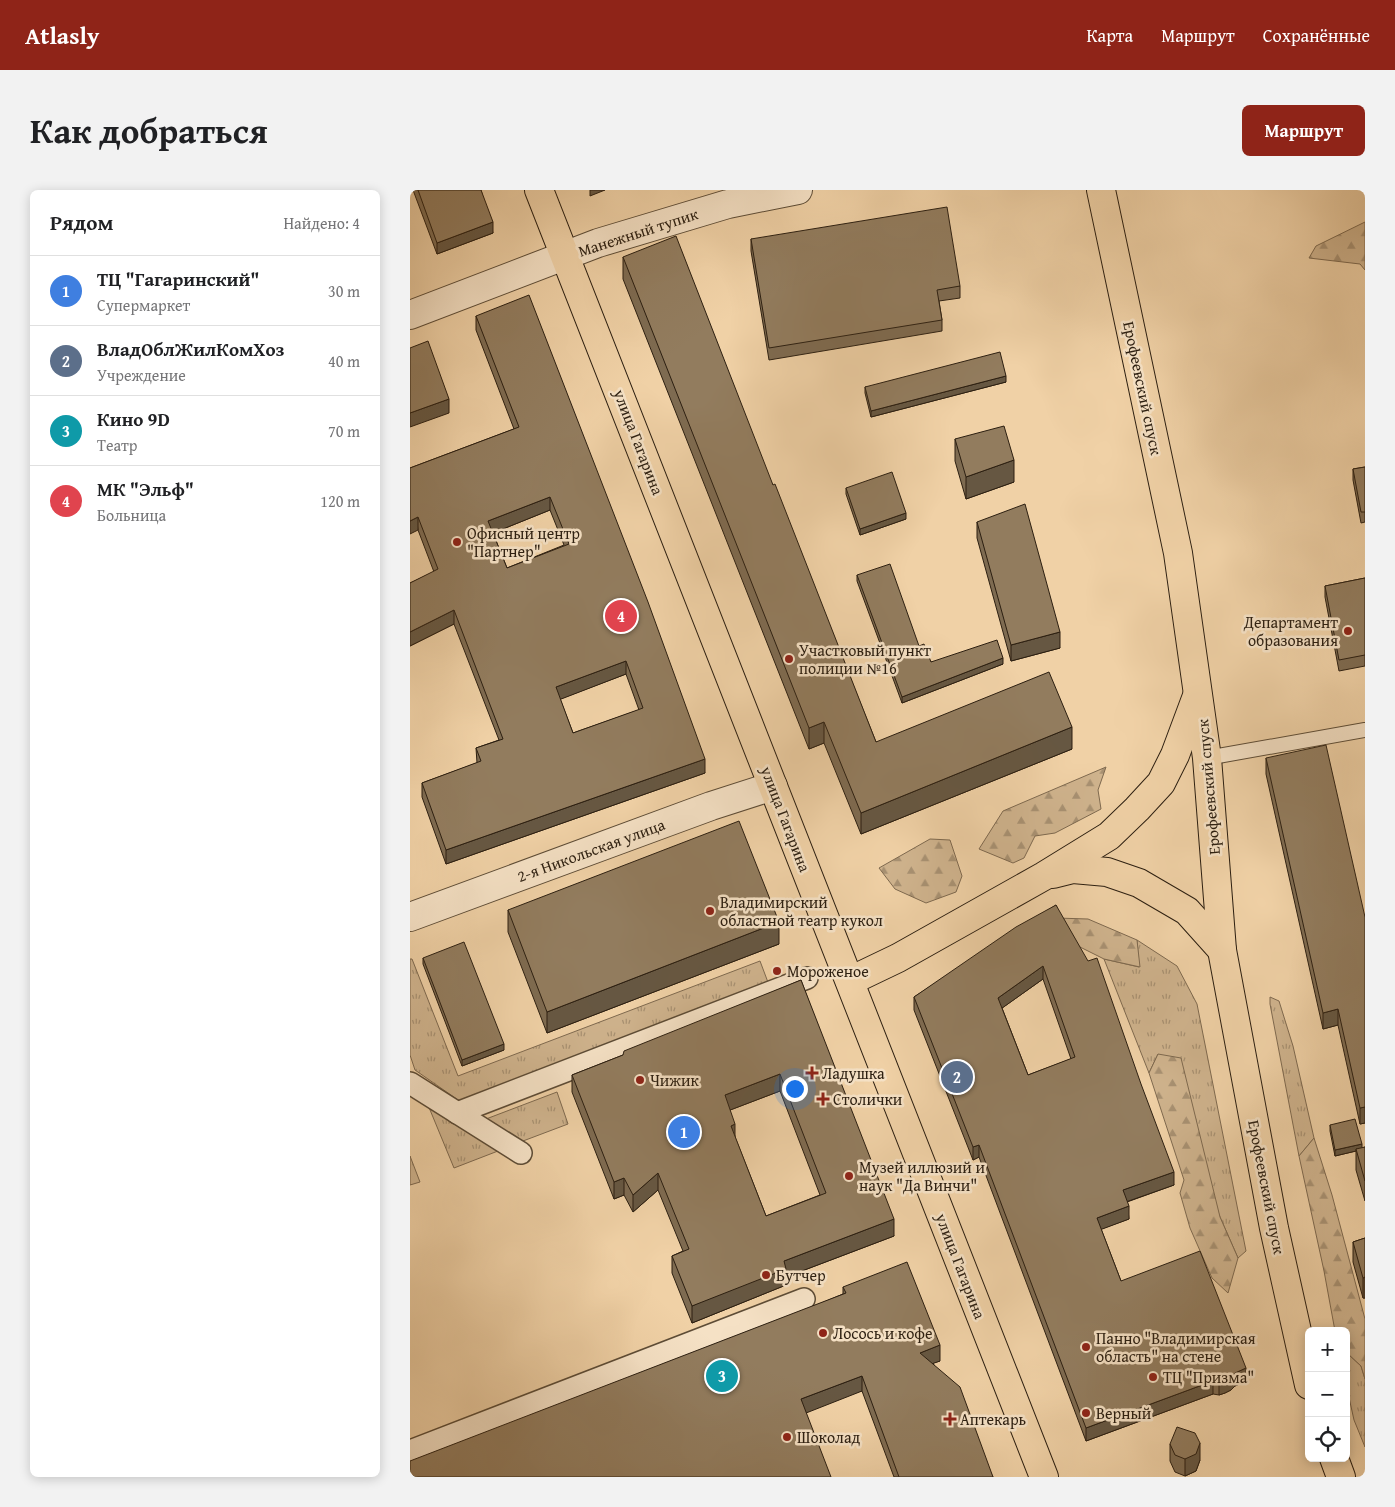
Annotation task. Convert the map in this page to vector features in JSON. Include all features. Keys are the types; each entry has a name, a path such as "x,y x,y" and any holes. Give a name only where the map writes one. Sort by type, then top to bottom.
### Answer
{"main road":[{"name":"улица Гагарина","path":"539,190 1044,1477"},
{"name":"Ерофеевский спуск","path":"1101,190 1178,554 1206,758 1222,950 1274,1228 1306,1372"},
{"path":"850,981 898,958 1044,876 1109,836 1161,783 1175,755 1198,692"},
{"path":"1044,876 1073,869 1107,872 1139,884 1187,911 1222,950"},
{"path":"1335,1462 1341,1477"}],"street":[{"name":"Манежный тупик","path":"410,315 565,255 728,204 798,190"},
{"name":"2-я Никольская улица","path":"410,917 711,806 773,786"},
{"path":"457,1113 807,978"},
{"path":"410,1083 521,1152"},
{"path":"410,1451 804,1299"}],"lane":[{"path":"1206,758 1365,730"}],"green space":[{"path":"1365,222 1365,270 1360,264 1309,258 1316,246"},
{"path":"1106,767 1098,790 1101,809 1055,833 1035,836 1024,858 1013,863 979,849 1003,811"},
{"path":"930,839 950,840 962,876 956,892 926,903 895,889 879,868"},
{"path":"1056,918 1088,919 1137,940 1140,967 1104,959 1070,942"},
{"path":"1137,940 1177,966 1197,1004 1246,1251 1238,1258 1220,1217 1158,1054 1149,1073 1104,959 1139,967"},
{"path":"410,959 412,959 458,1076 760,961 769,985 461,1102 415,1070 410,1055"},
{"path":"1270,997 1279,1001 1293,1046 1314,1138 1299,1156 1270,1004"},
{"path":"1158,1054 1181,1058 1220,1217 1238,1258 1228,1293 1212,1278 1190,1228 1180,1193 1184,1180 1149,1073"},
{"path":"557,1092 568,1124 523,1141 486,1119"},
{"path":"428,1105 498,1151 454,1168"},
{"path":"1314,1138 1332,1195 1365,1319 1365,1379 1361,1366 1350,1356 1350,1327 1334,1327 1299,1156"},
{"path":"410,1156 420,1182 410,1185"},
{"path":"1350,1356 1361,1366 1365,1379 1365,1447 1354,1420 1350,1402"}],"building":[{"path":"418,190 481,190 493,222 437,243"},
{"path":"947,207 960,286 937,290 942,320 769,348 751,239"},
{"path":"676,236 876,742 1049,672 1072,727 861,813 824,722 809,728 623,257"},
{"path":"529,295 648,602 705,759 446,850 422,783 481,761 476,748 503,739 454,610 410,632 410,583 438,569 418,517 410,521 410,468 519,427 476,316","holes":["550,497 569,544 507,568 488,521","626,661 643,708 573,733 556,687"]},
{"path":"428,341 449,399 410,413 410,348"},
{"path":"1000,352 1006,376 871,411 865,387"},
{"path":"1004,426 1014,460 966,477 955,439"},
{"path":"1365,467 1365,512 1361,512 1353,469"},
{"path":"892,472 906,513 860,529 846,488"},
{"path":"1025,504 1060,632 1011,645 977,522"},
{"path":"890,564 919,646 924,644 931,662 997,640 1003,658 902,697 857,575"},
{"name":"Департамент образования","path":"1365,578 1365,655 1339,660 1325,586"},
{"path":"1326,745 1365,917 1365,1107 1360,1108 1338,1009 1323,1013 1266,758"},
{"path":"739,821 779,922 547,1012 508,910"},
{"path":"1056,905 1088,961 1097,958 1174,1172 1123,1190 1129,1206 1097,1218 1121,1281 1200,1251 1246,1368 1235,1373 1231,1378 1219,1382 1213,1381 1086,1428 979,1145 973,1147 914,997 1016,927","holes":["1043,966 1075,1057 1028,1075 998,998"]},
{"path":"464,942 504,1044 462,1060 423,958"},
{"path":"801,980 894,1219 784,1261 786,1269 692,1306 672,1256 689,1249 658,1173 633,1195 624,1178 614,1182 572,1075 623,1055 624,1051","holes":["780,1074 826,1193 766,1216 731,1126 735,1124 725,1095"]},
{"path":"1355,1119 1362,1144 1335,1150 1330,1125"},
{"path":"1365,1147 1365,1181 1356,1149"},
{"path":"1365,1238 1365,1277 1363,1278 1353,1242"},
{"path":"907,1262 940,1345 920,1353 960,1387 993,1477 899,1477 862,1376 801,1399 831,1477 410,1477 410,1461 846,1293 843,1287"},
{"path":"1177,1427 1195,1433 1200,1443 1196,1454 1185,1459 1175,1455 1170,1444"}],"place":[{"name":"Офисный центр \"Партнер\"","path":"457,542"},
{"name":"МК \"Эльф\"","path":"621,616"},
{"name":"Департамент образования","path":"1348,631"},
{"name":"Участковый пункт полиции №16","path":"789,659"},
{"name":"Владимирский областной театр кукол","path":"710,911"},
{"name":"Мороженое","path":"777,971"},
{"name":"Ладушка","path":"812,1073"},
{"name":"ВладОблЖилКомХоз","path":"957,1077"},
{"name":"Чижик","path":"640,1080"},
{"name":"Столички","path":"823,1099"},
{"name":"ТЦ \"Гагаринский\"","path":"684,1132"},
{"name":"Музей иллюзий и наук \"Да Винчи\"","path":"849,1176"},
{"name":"Бутчер","path":"766,1275"},
{"name":"Лосось и кофе","path":"823,1333"},
{"name":"Панно \"Владимирская область\" на стене","path":"1086,1347"},
{"name":"Кино 9D","path":"722,1376"},
{"name":"ТЦ \"Призма\"","path":"1153,1377"},
{"name":"Верный","path":"1086,1413"},
{"name":"Аптекарь","path":"950,1419"},
{"name":"Шоколад","path":"787,1437"}]}
